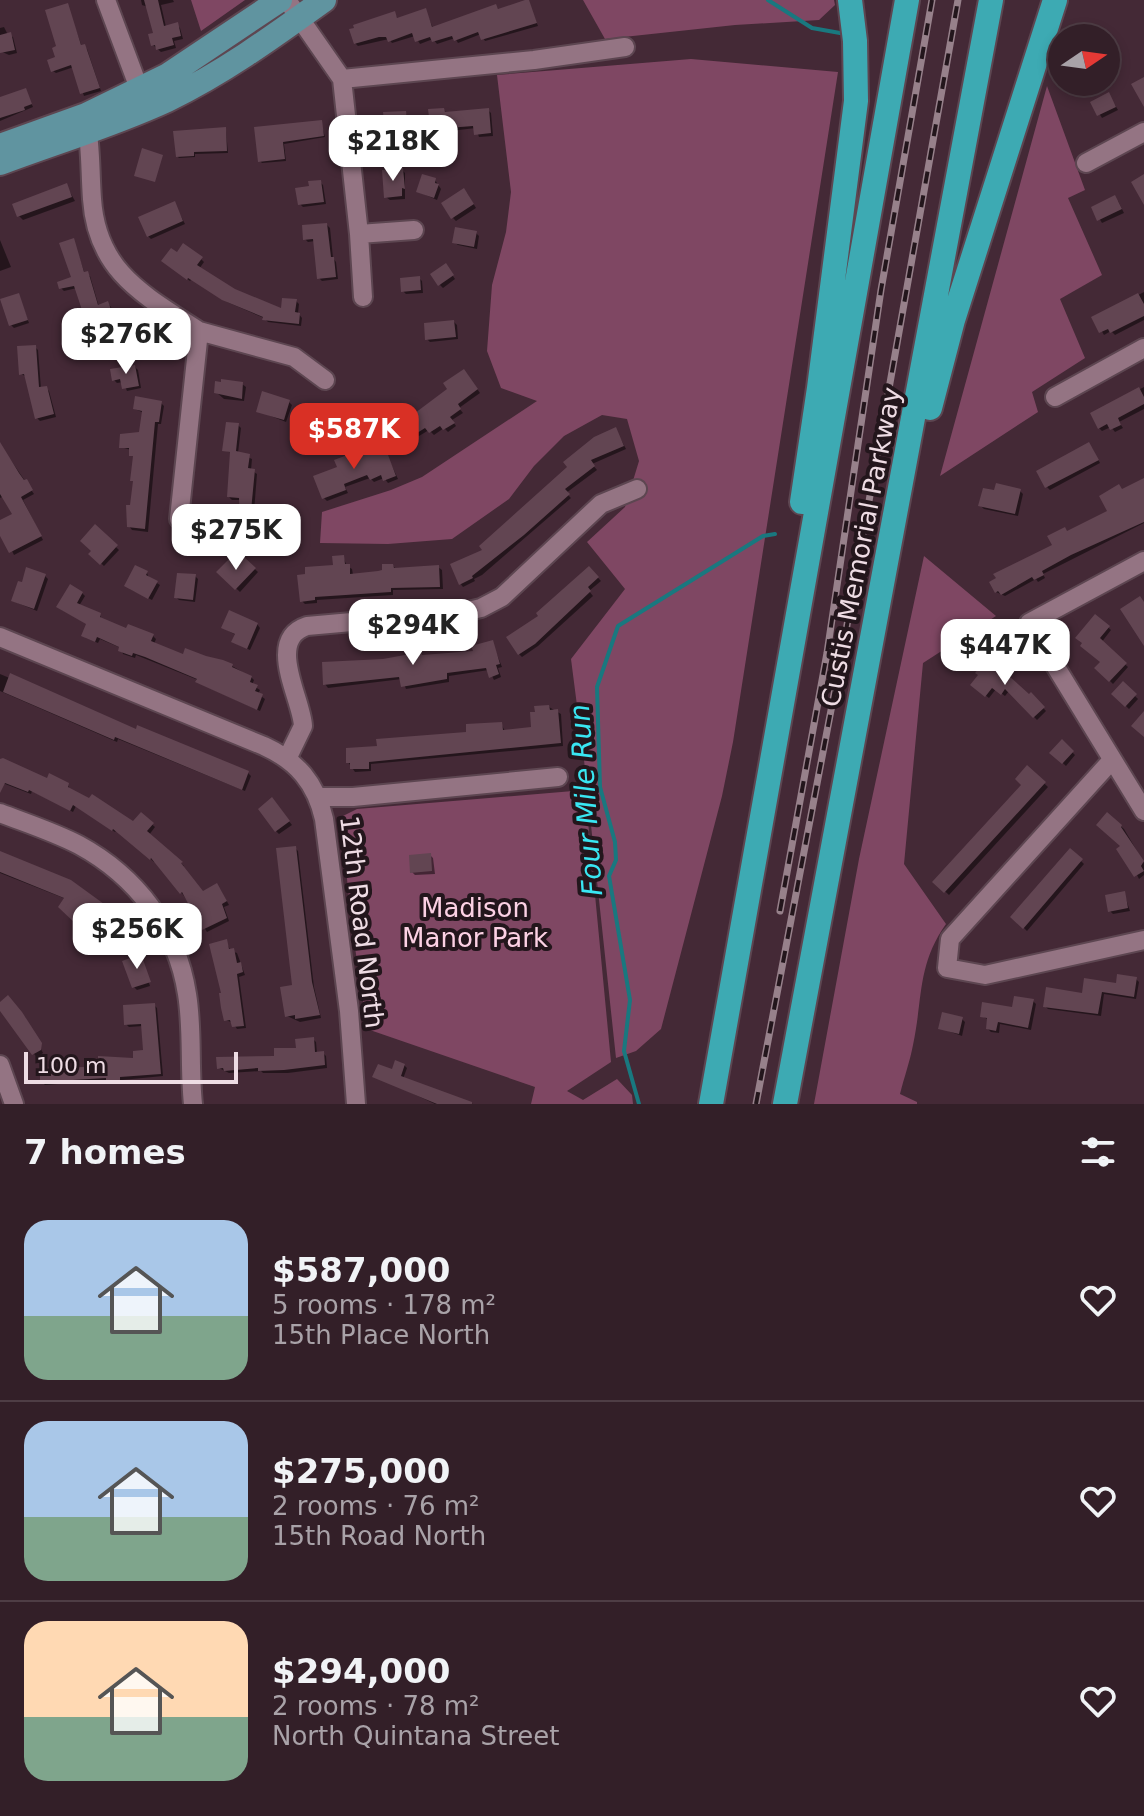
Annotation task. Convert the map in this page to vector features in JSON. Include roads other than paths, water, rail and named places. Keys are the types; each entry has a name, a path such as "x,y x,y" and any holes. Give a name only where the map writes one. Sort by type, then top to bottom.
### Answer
{"highway":[{"path":"797,620 801,505 856,101 850,0"},
{"name":"Custis Memorial Parkway","path":"711,1104 907,0"},
{"name":"Custis Memorial Parkway","path":"785,1104 991,0"},
{"path":"882,588 909,508 953,320 1055,0"}],"main road":[{"path":"143,100 185,65 280,0"},
{"path":"0,163 143,100 213,75 293,9 324,0"},
{"path":"0,146 87,124"}],"street":[{"path":"106,0 143,100"},
{"path":"293,9 342,79 363,297"},
{"path":"342,79 534,60 625,47"},
{"path":"87,124 92,201 100,243 115,268 159,305 199,331 294,357 325,380"},
{"path":"1086,163 1144,132"},
{"path":"359,234 414,230"},
{"path":"179,519 199,331"},
{"path":"1055,397 1144,348"},
{"path":"2,638 264,746 287,759 303,723 288,668 290,641 296,631 304,627 455,613 491,604 601,504 637,489"},
{"path":"1144,561 1029,623 1144,811"},
{"name":"12th Road North","path":"287,759 306,776 318,797 327,842 349,1011 356,1104"},
{"path":"1112,760 950,939 947,968 985,975 1144,940"},
{"path":"318,797 353,797 558,777"},
{"path":"0,813 65,838 100,857 133,884 152,908 176,954 185,986 193,1104"},
{"path":"0,1065 14,1104"}],"waterway":[{"name":"Four Mile Run","path":"768,0 812,28 840,33"},
{"name":"Four Mile Run","path":"639,1104 624,1051 630,1000 609,876 616,860 615,842 600,787 597,687 618,626 763,536 775,534"}],"railway":[{"path":"780,911 827,653 881,290 932,0"},
{"path":"756,1104 844,642 958,0"}],"park label":[{"name":"Madison Manor Park","path":"475,923"}]}
